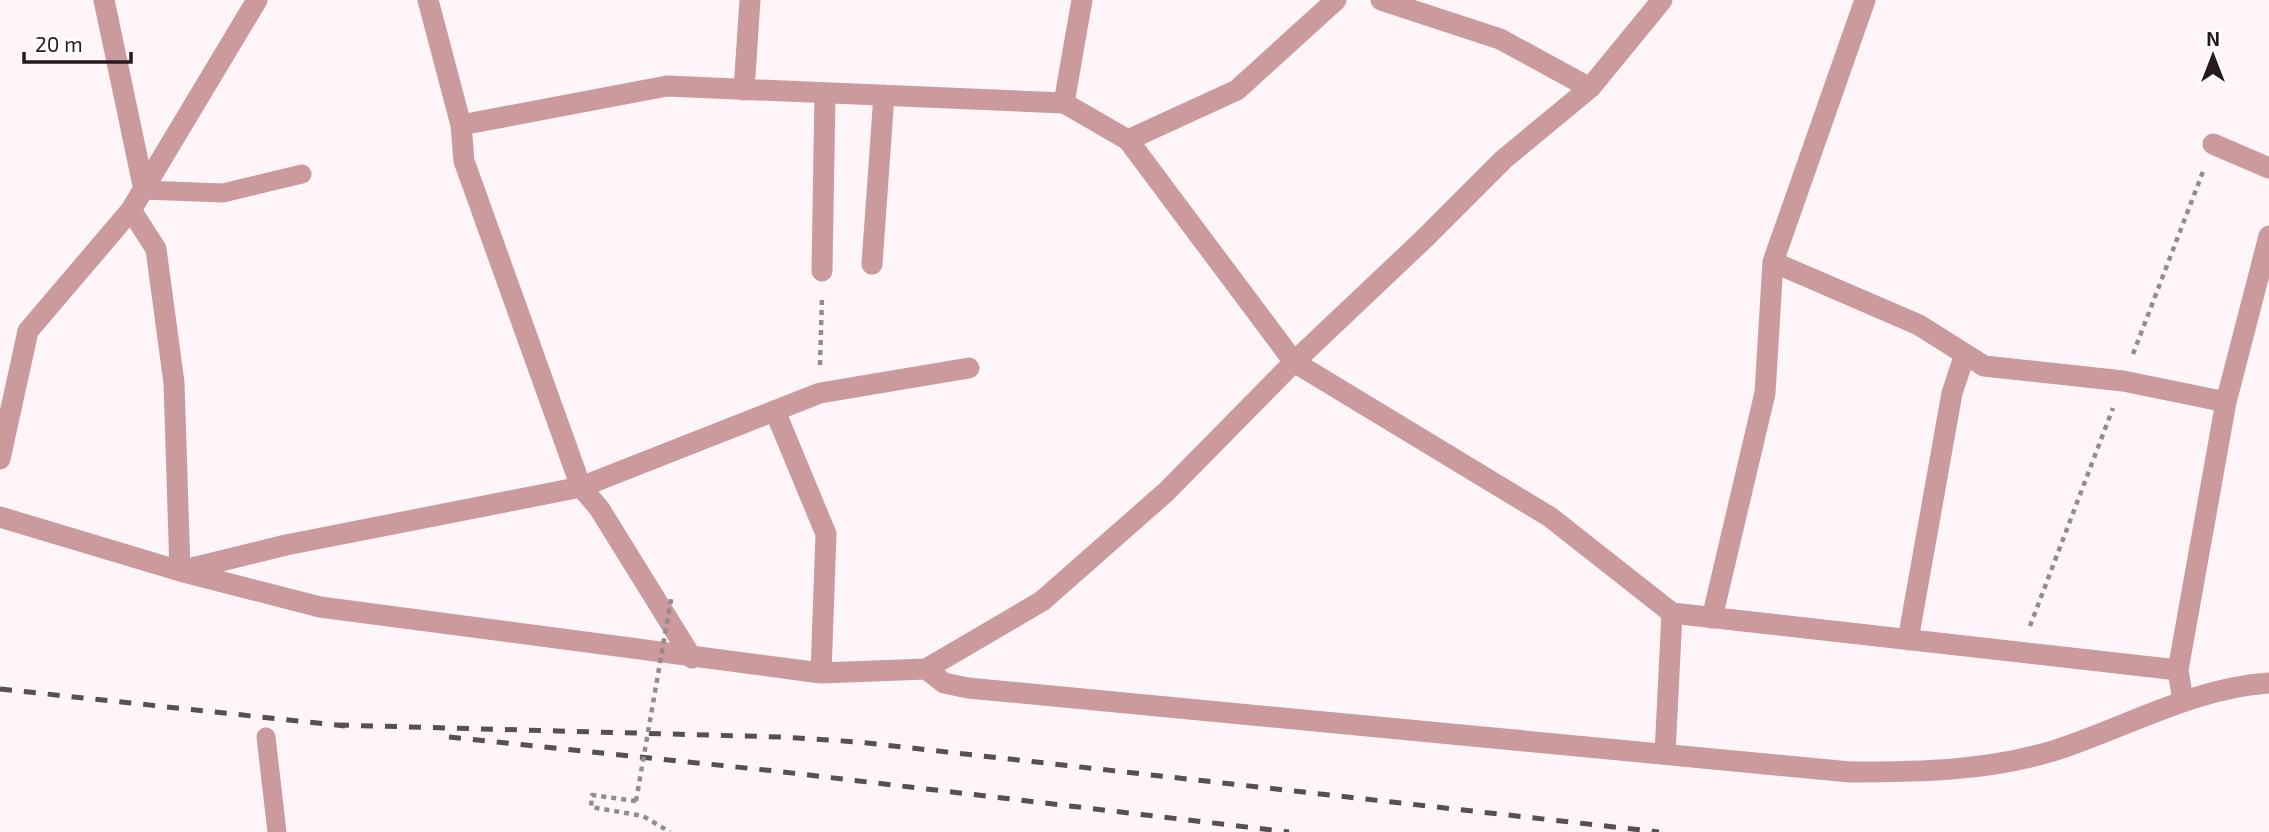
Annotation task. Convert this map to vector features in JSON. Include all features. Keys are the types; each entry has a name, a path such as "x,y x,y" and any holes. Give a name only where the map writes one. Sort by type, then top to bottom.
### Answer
{"street":[{"path":"104,0 144,190"},
{"path":"0,459 28,331 131,211 257,0"},
{"path":"428,0 461,125 464,161 564,447 581,488 598,508 692,658"},
{"path":"744,90 750,0"},
{"path":"1064,103 1082,0"},
{"path":"1128,140 1237,90 1335,0"},
{"path":"1381,0 1500,40 1590,88"},
{"path":"0,517 180,572 320,607 821,673 926,669 1042,601 1166,492 1294,362 1425,239 1504,159 1590,88 1662,0"},
{"path":"1712,618 1765,393 1773,262 1865,0"},
{"path":"461,125 667,86 1064,103 1128,140 1294,362 1550,517 1672,613 2178,670"},
{"path":"822,271 825,93"},
{"path":"872,264 884,96"},
{"path":"2213,144 2269,168"},
{"path":"131,211 156,249 174,383 180,572"},
{"path":"2183,701 2178,670 2226,402 2269,236"},
{"path":"1773,262 1919,326 1984,366 2123,381 2226,402"},
{"path":"1908,640 1952,393 1965,354"},
{"path":"180,572 286,545 581,488 820,393 969,368"},
{"path":"775,411 826,534 821,673"},
{"path":"1665,754 1672,613"},
{"path":"926,669 944,683 968,688 1850,772 1912,772 2015,761 2058,749 2183,701 2250,684 2269,683"}],"lane":[{"path":"144,190 223,193 302,174"},
{"path":"266,737 277,832"}],"path":[{"path":"820,393 822,271"},
{"path":"670,832 643,816 591,807 592,795 636,802 672,594"}],"railway":[{"path":"0,689 345,726"},
{"path":"337,725 781,737 858,742 1659,832"},
{"path":"449,737 775,771 1289,832"}]}
